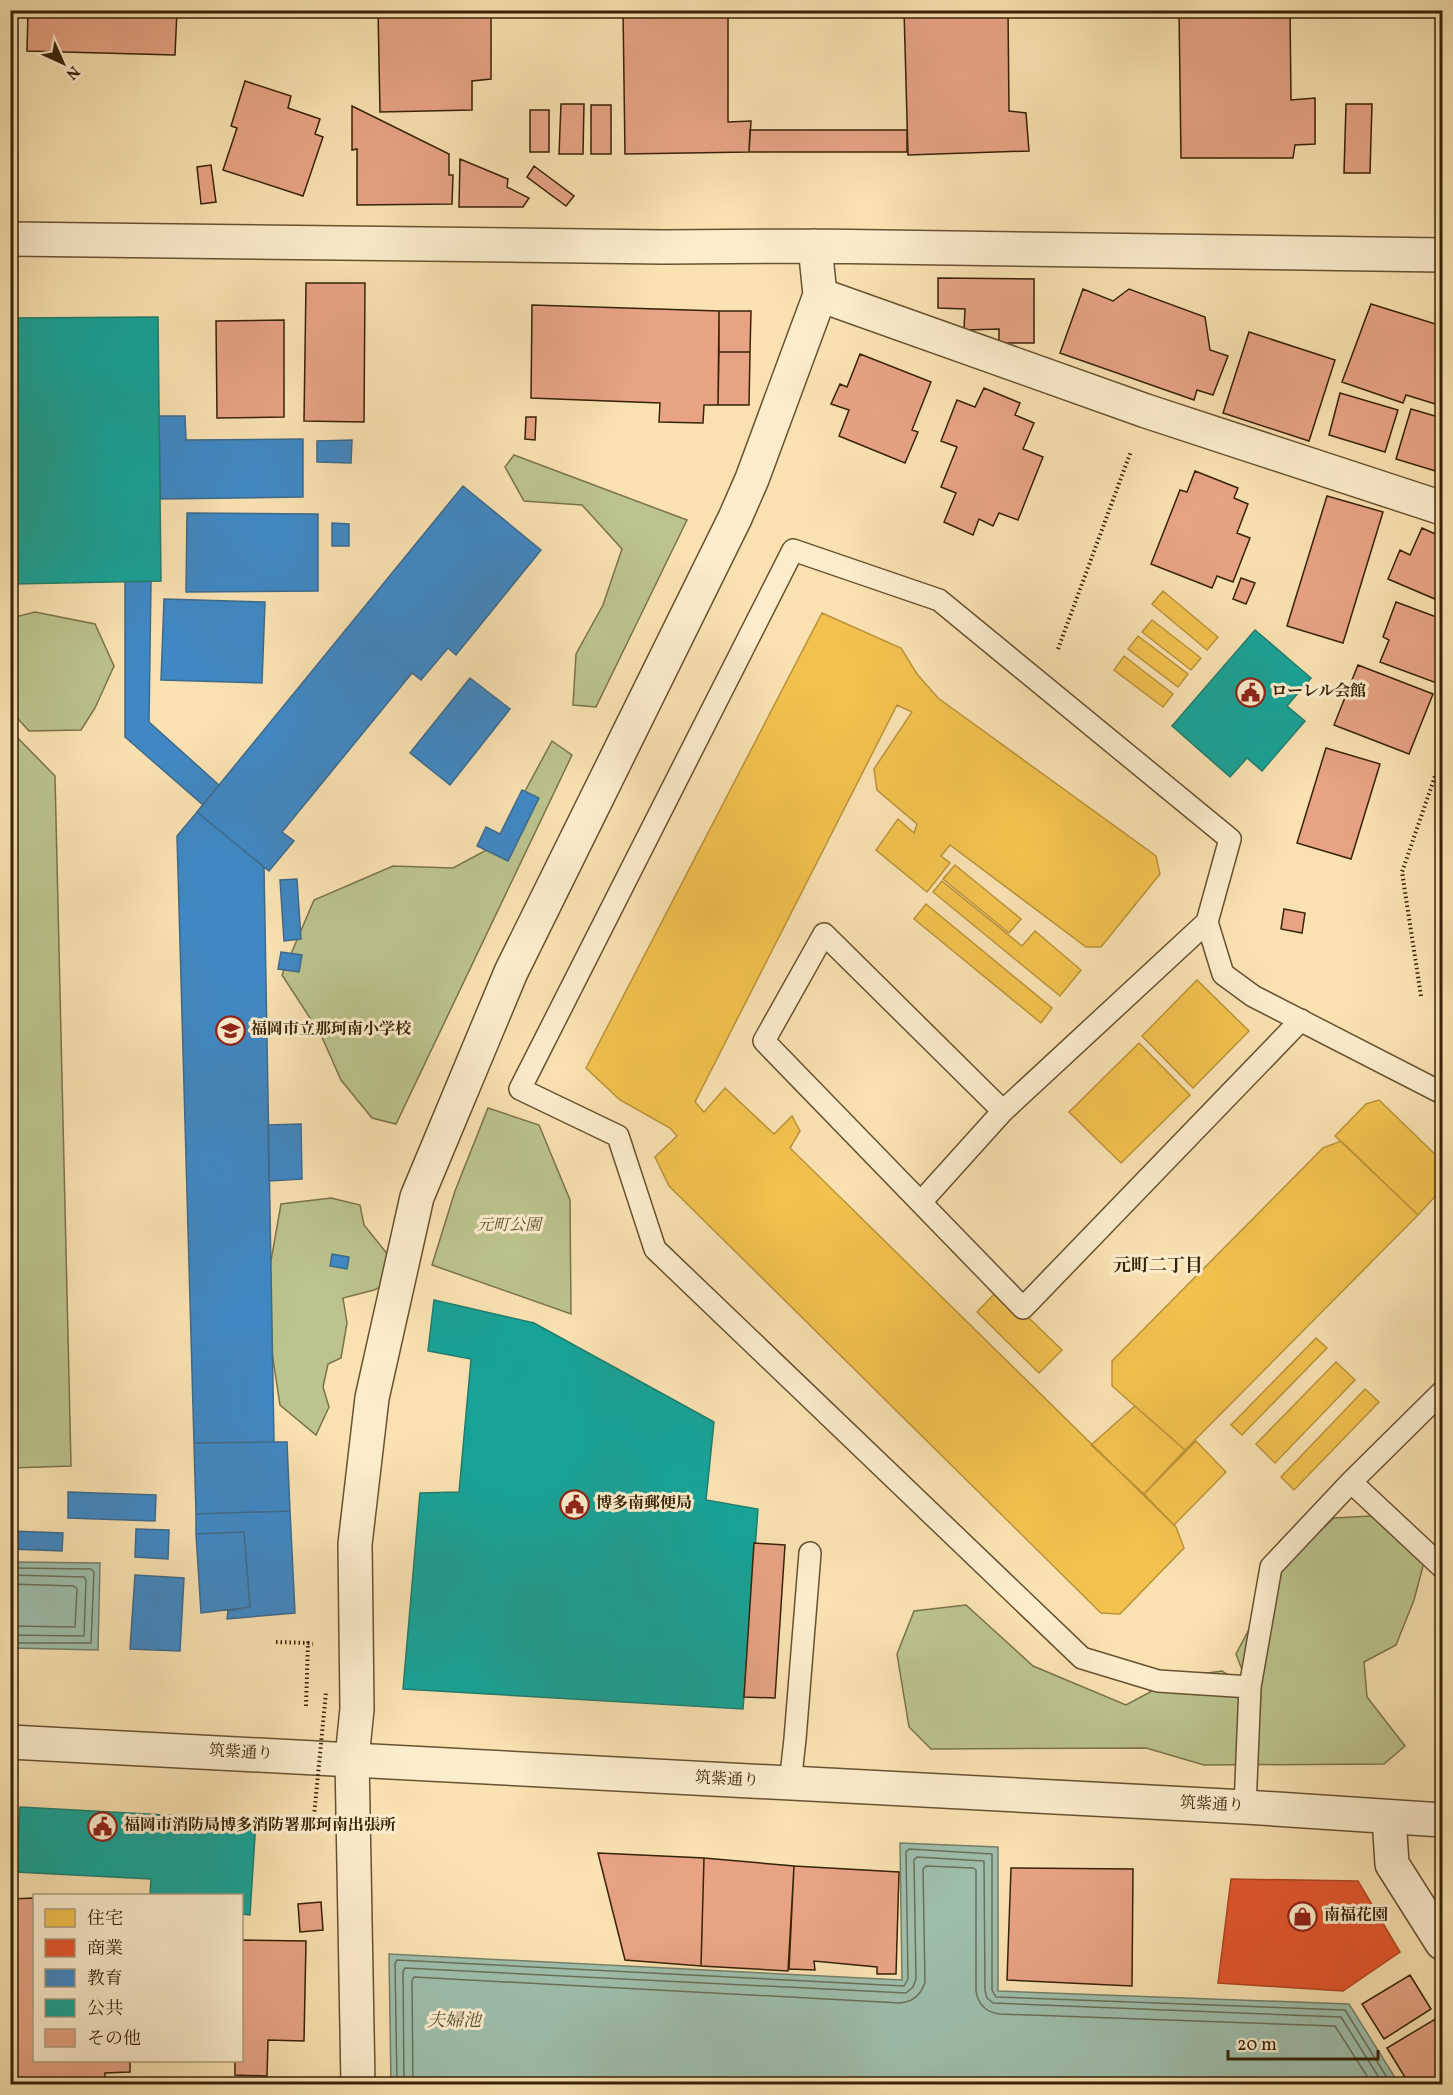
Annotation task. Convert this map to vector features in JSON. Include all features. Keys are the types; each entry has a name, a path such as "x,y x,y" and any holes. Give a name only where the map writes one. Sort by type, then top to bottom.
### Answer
{"street":[{"path":"10,239 664,247 815,246 1443,255"},
{"path":"358,2085 352,1758 357,1709 355,1544 370,1409 417,1197 511,972 735,518 752,479 820,295 815,246"},
{"path":"820,295 1146,411 1443,508"},
{"name":"筑紫通り","path":"10,1742 352,1758 1443,1820"},
{"path":"1389,1817 1392,1864 1443,1943"}],"lane":[{"path":"921,1202 1003,1111 1206,922 1230,839 939,600 794,550 520,1089 618,1136 655,1248 1082,1658 1158,1681 1250,1687"},
{"path":"1206,922 1223,974 1253,996 1443,1093"},
{"path":"1003,1111 824,934 765,1041 1023,1308 1301,1020"},
{"path":"1245,1807 1250,1687 1271,1567 1352,1482 1443,1392"},
{"path":"1352,1482 1443,1567"},
{"path":"789,1784 795,1739 810,1553"}],"path":[{"path":"1044,687 1146,411"},
{"path":"1420,996 1401,872 1443,756"},
{"path":"276,1642 308,1643"},
{"path":"314,1816 326,1692"}],"green space":[{"path":"514,455 687,520 596,707 573,705 576,654 603,605 622,549 582,505 524,501 505,467"},
{"path":"35,612 95,624 114,666 95,708 81,730 29,731 11,711 11,618"},
{"path":"10,730 55,776 71,1466 11,1468"},
{"path":"552,741 572,755 396,1124 372,1118 341,1080 321,1035 282,975 314,900 393,866 453,868 496,845"},
{"name":"元町公園","path":"488,1108 539,1125 570,1200 571,1314 432,1265 455,1191"},
{"path":"331,1198 360,1205 364,1225 393,1261 389,1283 374,1290 343,1298 347,1323 341,1358 328,1364 323,1387 329,1407 316,1435 280,1405 264,1300 281,1204"},
{"path":"1390,1515 1427,1551 1414,1600 1396,1645 1364,1662 1367,1697 1405,1746 1384,1764 1204,1765 1146,1748 931,1749 909,1727 897,1654 914,1611 966,1605 1033,1666 1126,1705 1178,1677 1222,1671 1249,1688 1236,1654 1282,1567 1334,1518"}],"water":[{"path":"11,1562 100,1563 98,1650 11,1648"},
{"name":"夫婦池","path":"900,1843 998,1847 998,1991 1349,2004 1399,2084 391,2084 389,1954 902,1980"}],"building: 住宅":[{"path":"1163,591 1218,637 1207,650 1152,604"},
{"path":"822,613 901,648 917,674 938,698 1156,856 1160,874 1101,947 1086,947 950,845 941,856 950,863 927,892 876,850 898,819 914,833 917,824 877,790 874,769 912,712 897,705 695,1102 704,1112 725,1088 774,1134 792,1116 800,1131 790,1148 1176,1527 1184,1548 1120,1614 1101,1613 669,1186 655,1157 677,1136 670,1128 620,1100 586,1068"},
{"path":"1152,620 1201,658 1191,670 1142,632"},
{"path":"1138,636 1188,674 1178,687 1128,649"},
{"path":"1124,656 1173,694 1163,707 1114,670"},
{"path":"955,865 1021,919 1009,933 943,879"},
{"path":"942,881 1022,946 1035,931 1081,970 1060,996 933,892"},
{"path":"926,904 1052,1008 1041,1023 914,919"},
{"path":"1197,980 1249,1031 1193,1088 1142,1036"},
{"path":"1139,1043 1190,1095 1121,1163 1069,1112"},
{"path":"1379,1100 1442,1161 1442,1189 1418,1215 1335,1136 1366,1104"},
{"path":"1341,1141 1418,1215 1185,1450 1112,1386 1112,1361 1323,1148"},
{"path":"999,1289 1062,1350 1039,1373 977,1312"},
{"path":"1316,1338 1327,1348 1242,1435 1231,1425"},
{"path":"1336,1362 1355,1380 1275,1463 1256,1444"},
{"path":"1365,1389 1379,1402 1294,1490 1281,1477"},
{"path":"1135,1406 1185,1450 1144,1494 1091,1445"},
{"path":"1196,1441 1226,1472 1174,1525 1144,1494"}],"building: 商業":[{"name":"南福花園","path":"1231,1879 1358,1881 1400,1952 1343,1991 1218,1983"}],"building: 教育":[{"path":"159,416 185,416 186,440 303,439 303,497 160,499"},
{"path":"352,440 351,463 317,462 317,441"},
{"path":"463,486 541,550 456,655 448,648 421,680 412,673 282,832 294,841 269,871 197,812"},
{"path":"187,513 318,514 318,591 186,592"},
{"path":"332,523 349,524 349,546 332,546"},
{"path":"125,581 151,581 149,722 219,785 203,805 125,737"},
{"path":"164,599 265,602 262,683 161,680"},
{"path":"470,678 510,709 450,785 410,753"},
{"path":"522,790 539,798 508,861 477,846 486,827 500,834"},
{"path":"197,812 264,867 274,1442 194,1443 177,836"},
{"path":"297,879 301,939 284,941 280,880"},
{"path":"281,952 302,955 299,972 278,969"},
{"path":"301,1124 302,1179 269,1181 268,1125"},
{"path":"332,1254 349,1257 347,1269 330,1266"},
{"path":"287,1442 290,1511 196,1514 194,1443"},
{"path":"68,1492 156,1495 155,1521 68,1518"},
{"path":"290,1511 295,1613 227,1619 228,1611 250,1607 244,1532 196,1534 196,1514"},
{"path":"136,1529 169,1530 168,1559 135,1557"},
{"path":"10,1531 63,1533 62,1551 10,1549"},
{"path":"244,1532 250,1607 201,1613 196,1534"},
{"path":"135,1575 184,1578 180,1651 130,1649"}],"building: 公共":[{"path":"158,317 161,581 13,584 12,318"},
{"name":"ローレル会館","path":"1255,630 1311,678 1287,706 1305,721 1262,771 1247,758 1230,777 1172,726"},
{"name":"博多南郵便局","path":"434,1300 534,1323 714,1422 706,1500 758,1509 743,1709 403,1689 420,1493 459,1492 471,1359 428,1351"},
{"path":"20,1807 256,1820 250,1915 243,1914 243,1894 150,1894 151,1879 16,1872"}],"building: その他":[{"path":"10,10 16,10 15,48 10,48"},
{"path":"28,10 177,10 175,55 27,51"},
{"path":"378,10 491,10 491,79 472,81 472,110 380,112"},
{"path":"623,10 728,10 728,122 751,121 749,152 625,154"},
{"path":"904,10 1008,10 1009,111 1026,113 1029,151 908,155"},
{"path":"1179,10 1290,10 1291,100 1315,98 1315,144 1295,145 1293,158 1181,158"},
{"path":"245,81 291,96 288,108 320,119 315,134 323,137 303,196 223,170 237,128 231,126"},
{"path":"561,104 584,104 583,154 559,154"},
{"path":"1346,104 1372,104 1370,173 1344,173"},
{"path":"591,105 611,105 611,154 591,154"},
{"path":"352,106 449,154 449,175 453,175 452,204 357,205 357,149 352,150"},
{"path":"530,110 549,110 549,152 530,152"},
{"path":"750,130 907,130 907,152 749,152"},
{"path":"460,159 508,179 507,187 529,198 523,207 459,207"},
{"path":"211,165 216,202 201,204 197,167"},
{"path":"534,166 574,196 566,206 527,177"},
{"path":"938,278 1034,279 1034,343 999,343 999,329 964,330 965,309 938,308"},
{"path":"306,283 365,283 364,422 304,421"},
{"path":"1083,289 1113,301 1129,289 1205,317 1210,350 1228,356 1213,395 1197,390 1194,400 1060,353"},
{"path":"1371,304 1442,326 1442,406 1406,395 1403,403 1342,382"},
{"path":"532,305 719,311 718,405 704,405 703,423 659,422 660,403 531,398"},
{"path":"719,311 751,311 750,352 719,352"},
{"path":"284,320 284,417 217,418 216,321"},
{"path":"1249,332 1335,360 1309,441 1223,413"},
{"path":"719,352 750,352 749,405 718,405"},
{"path":"860,354 931,382 912,430 918,432 905,463 839,436 849,410 831,404 840,384 847,387"},
{"path":"984,388 1020,403 1015,415 1034,423 1023,449 1043,457 1018,520 999,513 993,526 979,519 973,535 944,522 956,493 941,487 957,447 941,441 957,400 975,407"},
{"path":"1340,393 1398,410 1385,452 1329,435"},
{"path":"1411,409 1442,418 1442,473 1396,459"},
{"path":"526,417 536,417 535,440 525,439"},
{"path":"1195,471 1238,488 1234,498 1248,504 1237,533 1250,538 1233,582 1217,576 1212,588 1151,564 1180,490 1187,492"},
{"path":"1327,496 1383,512 1343,643 1287,626"},
{"path":"1422,528 1442,537 1442,602 1388,579 1400,550 1410,555"},
{"path":"1241,578 1255,583 1246,604 1233,599"},
{"path":"1396,602 1442,619 1442,685 1380,662 1389,640 1383,637"},
{"path":"1358,665 1433,694 1409,754 1334,725"},
{"path":"1326,748 1380,764 1351,859 1297,843"},
{"path":"1284,909 1305,913 1302,933 1281,929"},
{"path":"754,1543 785,1545 775,1698 744,1697"},
{"path":"598,1853 704,1858 701,1966 625,1960"},
{"path":"704,1858 794,1866 788,1971 701,1966"},
{"path":"794,1866 899,1872 896,1974 877,1974 877,1967 814,1961 815,1970 789,1969"},
{"path":"1011,1868 1133,1869 1132,1986 1007,1980"},
{"path":"33,1898 33,2062 130,2062 130,2072 105,2073 105,2084 10,2084 10,1899"},
{"path":"321,1902 323,1930 300,1932 298,1904"},
{"path":"243,1940 306,1941 304,2041 268,2040 267,2076 235,2075 235,2062 243,2062"},
{"path":"1410,1975 1431,2009 1384,2039 1362,2004"},
{"path":"1442,2015 1442,2084 1409,2084 1387,2048"}],"place":[{"name":"ローレル会館","path":"1250,692"},
{"name":"福岡市立那珂南小学校","path":"230,1030"},
{"name":"博多南郵便局","path":"575,1504"},
{"name":"福岡市消防局博多消防署那珂南出張所","path":"103,1826"},
{"name":"南福花園","path":"1303,1916"}],"district":[{"name":"元町二丁目","path":"1158,1266"}]}
